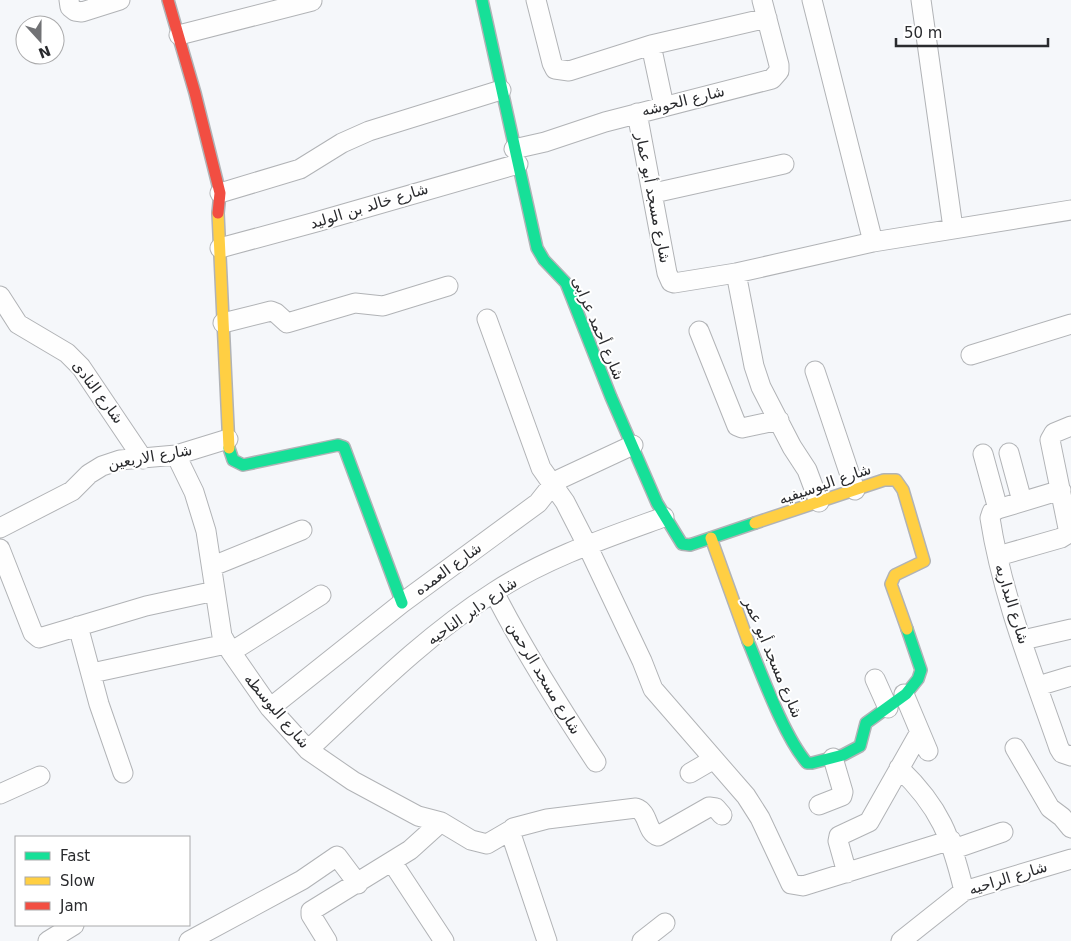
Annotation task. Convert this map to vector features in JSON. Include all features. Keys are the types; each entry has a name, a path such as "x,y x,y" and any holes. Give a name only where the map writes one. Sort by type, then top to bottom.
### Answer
{"street":[{"path":"69,0 70,7 75,11 82,12 120,0"},
{"path":"168,0 179,34 220,193 218,212 228,439 232,459 238,465 338,445 344,447 402,603"},
{"name":"شارع أحمد عرابى","path":"482,0 538,248 544,260 566,283 611,397 664,517 682,544"},
{"path":"536,0 555,69 569,70 651,46 767,18"},
{"name":"شارع الحوشه","path":"516,156 637,113 772,79 776,76 779,65 762,0"},
{"path":"812,0 873,242"},
{"path":"921,0 953,228"},
{"path":"179,34 312,1"},
{"path":"651,46 664,106"},
{"path":"220,193 300,169 337,146 369,131 501,90"},
{"name":"شارع مسجد أبو عمار","path":"637,113 671,282 678,283 736,273"},
{"name":"شارع خالد بن الوليد","path":"220,248 316,222 516,156"},
{"path":"654,194 784,164"},
{"path":"819,502 807,470 792,447 761,387 754,366 736,273 873,242 1071,210"},
{"path":"223,323 270,312 276,312 287,323 355,303 383,306 448,286"},
{"name":"شارع النادى","path":"0,296 18,324 68,353 81,367 143,459"},
{"path":"487,319 541,468 553,484 588,545 653,689 746,796 760,818 792,884 803,886 1003,832"},
{"path":"971,355 1071,324"},
{"path":"699,331 736,426 742,428 779,420"},
{"path":"815,371 855,490"},
{"path":"998,556 1065,536 1069,529 1050,440 1054,433 1071,426"},
{"name":"شارع الاربعين","path":"0,528 72,491 89,474 102,466 120,460 176,455 228,439"},
{"name":"شارع العمده","path":"270,708 402,603 538,503 553,484 633,445"},
{"path":"1009,453 1022,501"},
{"path":"983,454 998,509 1061,490"},
{"name":"شارع البوسطه","path":"176,455 194,492 206,531 213,566 219,625 228,648 270,708 308,750 353,781 418,816 441,822 472,840 487,844 511,830"},
{"name":"شارع اليوسيفيه","path":"682,544 690,545 884,480 896,480 903,490 924,561"},
{"name":"شارع البداريه","path":"998,509 992,512 990,518 998,556 1022,640 1059,748 1062,753 1071,756"},
{"name":"شارع داير الناحيه","path":"308,750 395,668 494,592 543,564 664,517"},
{"path":"213,566 302,530"},
{"name":"شارع مسجد أبو عمر","path":"711,538 741,624 767,689 807,763 833,758 860,747 866,723 888,708 916,684 922,670 891,581 895,575 924,561"},
{"path":"0,549 36,636 43,638 175,598 215,591"},
{"name":"شارع مسجد الرحمن","path":"494,592 516,636 554,699 596,762"},
{"path":"92,673 228,648 321,595"},
{"path":"78,626 99,704 124,773"},
{"path":"1022,640 1071,629"},
{"path":"1038,686 1071,676"},
{"path":"875,678 888,708"},
{"path":"904,694 928,751"},
{"path":"847,873 838,840 839,836 868,822 920,732"},
{"path":"1015,748 1050,808 1062,817 1071,828"},
{"path":"819,805 842,796 843,792 833,758"},
{"path":"690,773 714,759"},
{"path":"899,768 935,810 952,845 964,891"},
{"path":"0,794 40,776"},
{"path":"547,941 511,830 520,825 547,819 636,808 642,811 653,833 658,836 709,807 716,808 722,815"},
{"path":"327,941 310,913 410,850 441,822"},
{"path":"189,935 302,880 337,856 358,884"},
{"name":"شارع الراحيه","path":"901,941 964,891 1071,859"},
{"path":"392,862 444,941"},
{"path":"642,941 665,922"},
{"path":"48,941 72,926"}],"traffic: fast":[{"path":"482,0 537,248 544,260 566,283 611,397 657,503 682,544 690,545 755,523"},
{"path":"229,448 233,460 243,465 338,445 344,447 402,603"},
{"path":"748,641 774,705 790,737 807,763 812,763 843,755 860,746 866,723 906,694 918,679 921,670 907,629"}],"traffic: slow":[{"path":"218,213 229,448"},
{"path":"755,523 884,480 896,480 903,490 924,561 895,575 891,584 907,629"},
{"path":"711,538 748,641"}],"traffic: jam":[{"path":"168,0 195,93 220,193 218,213"}]}
